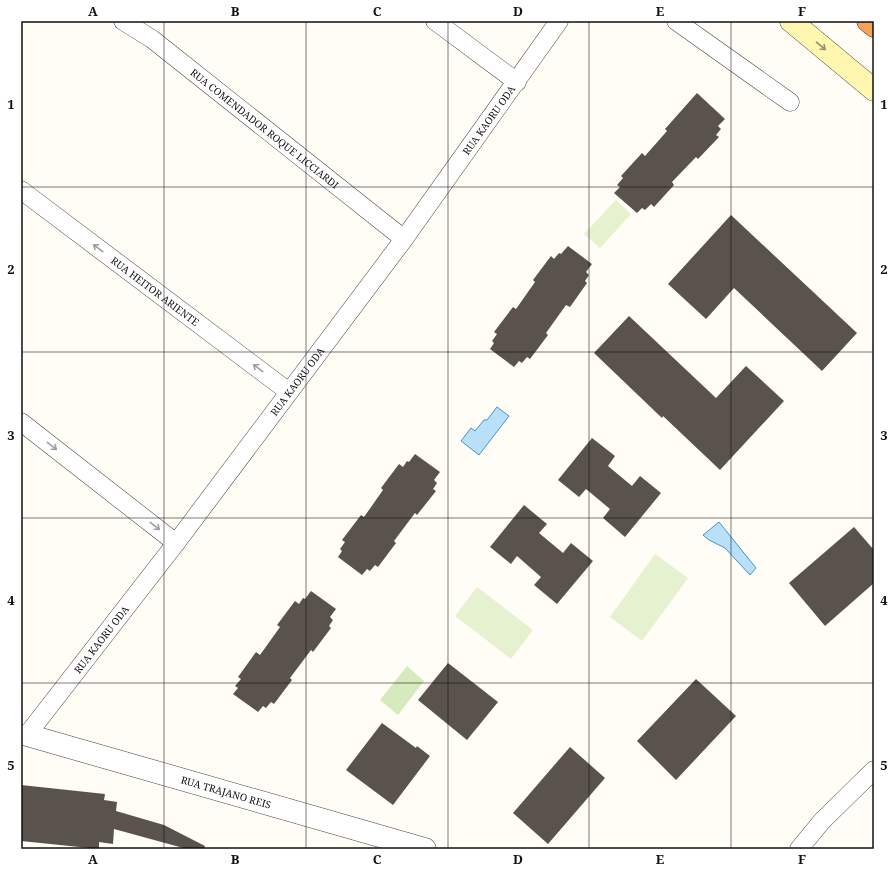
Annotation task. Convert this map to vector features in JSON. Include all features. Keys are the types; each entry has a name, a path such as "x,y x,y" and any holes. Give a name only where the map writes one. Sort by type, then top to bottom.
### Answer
{"highway":[{"path":"868,21 874,26"}],"main road":[{"path":"791,21 874,90"}],"street":[{"name":"RUA COMENDADOR ROQUE LICCIARDI","path":"124,21 152,39 404,239"},
{"path":"435,21 516,82"},
{"name":"RUA KAORU ODA","path":"27,735 176,543 404,239 559,21"},
{"path":"676,21 790,102"},
{"name":"RUA HEITOR ARIENTE","path":"21,190 289,392"},
{"path":"21,422 176,543"},
{"name":"RUA TRAJANO REIS","path":"27,735 425,849"},
{"path":"799,849 822,820 874,770"}],"green space":[{"path":"616,200 631,214 600,248 584,234"},
{"path":"655,554 688,578 642,641 610,617"},
{"path":"477,587 533,630 511,659 455,616"},
{"path":"407,666 424,681 398,715 380,700"}],"water":[{"path":"497,407 509,416 479,455 461,441 471,428 475,431 484,420 487,420"},
{"path":"719,522 756,568 750,575 725,548 709,540 703,535"}],"building":[{"path":"697,93 725,119 718,126 721,129 716,135 719,137 698,159 696,157 672,182 674,185 654,207 651,204 645,210 642,208 637,213 614,193 620,187 617,185 623,178 621,176 642,153 645,156 667,131 665,129"},
{"path":"731,215 857,333 822,371 734,288 706,319 668,284"},
{"path":"568,246 592,264 586,272 589,275 585,281 587,283 570,307 566,305 546,333 548,335 530,359 527,357 522,363 519,361 514,367 490,349 494,343 492,341 497,334 494,332 513,307 516,309 535,282 533,280 551,256 554,259"},
{"path":"629,316 716,398 746,366 784,401 720,470 663,416 662,418 594,353"},
{"path":"592,438 615,456 608,466 632,486 640,476 661,493 625,537 603,518 610,509 586,489 579,497 558,480"},
{"path":"415,454 440,472 434,480 437,483 433,489 436,491 417,515 415,513 394,541 396,543 378,567 375,565 370,571 367,569 362,575 338,557 342,551 340,549 345,542 342,540 361,515 364,517 383,490 381,488 399,464 403,467"},
{"path":"524,505 547,524 539,533 563,553 571,543 593,561 557,604 534,585 541,577 517,556 511,564 490,547"},
{"path":"854,527 874,550 874,583 825,626 789,583"},
{"path":"311,591 336,609 330,617 333,620 329,626 331,628 313,652 311,650 290,678 292,680 274,704 271,702 266,708 263,706 258,712 233,694 238,688 235,686 241,679 238,677 256,652 260,655 280,627 277,625 295,601 299,604"},
{"path":"448,663 498,702 467,740 418,700"},
{"path":"696,679 736,716 676,780 637,741"},
{"path":"382,723 416,748 417,746 430,756 393,805 346,770"},
{"path":"570,747 605,778 548,844 513,813"},
{"path":"21,785 105,794 104,800 117,802 116,811 164,825 205,846 204,849 187,849 114,829 113,844 99,842 99,849 21,841"}]}
